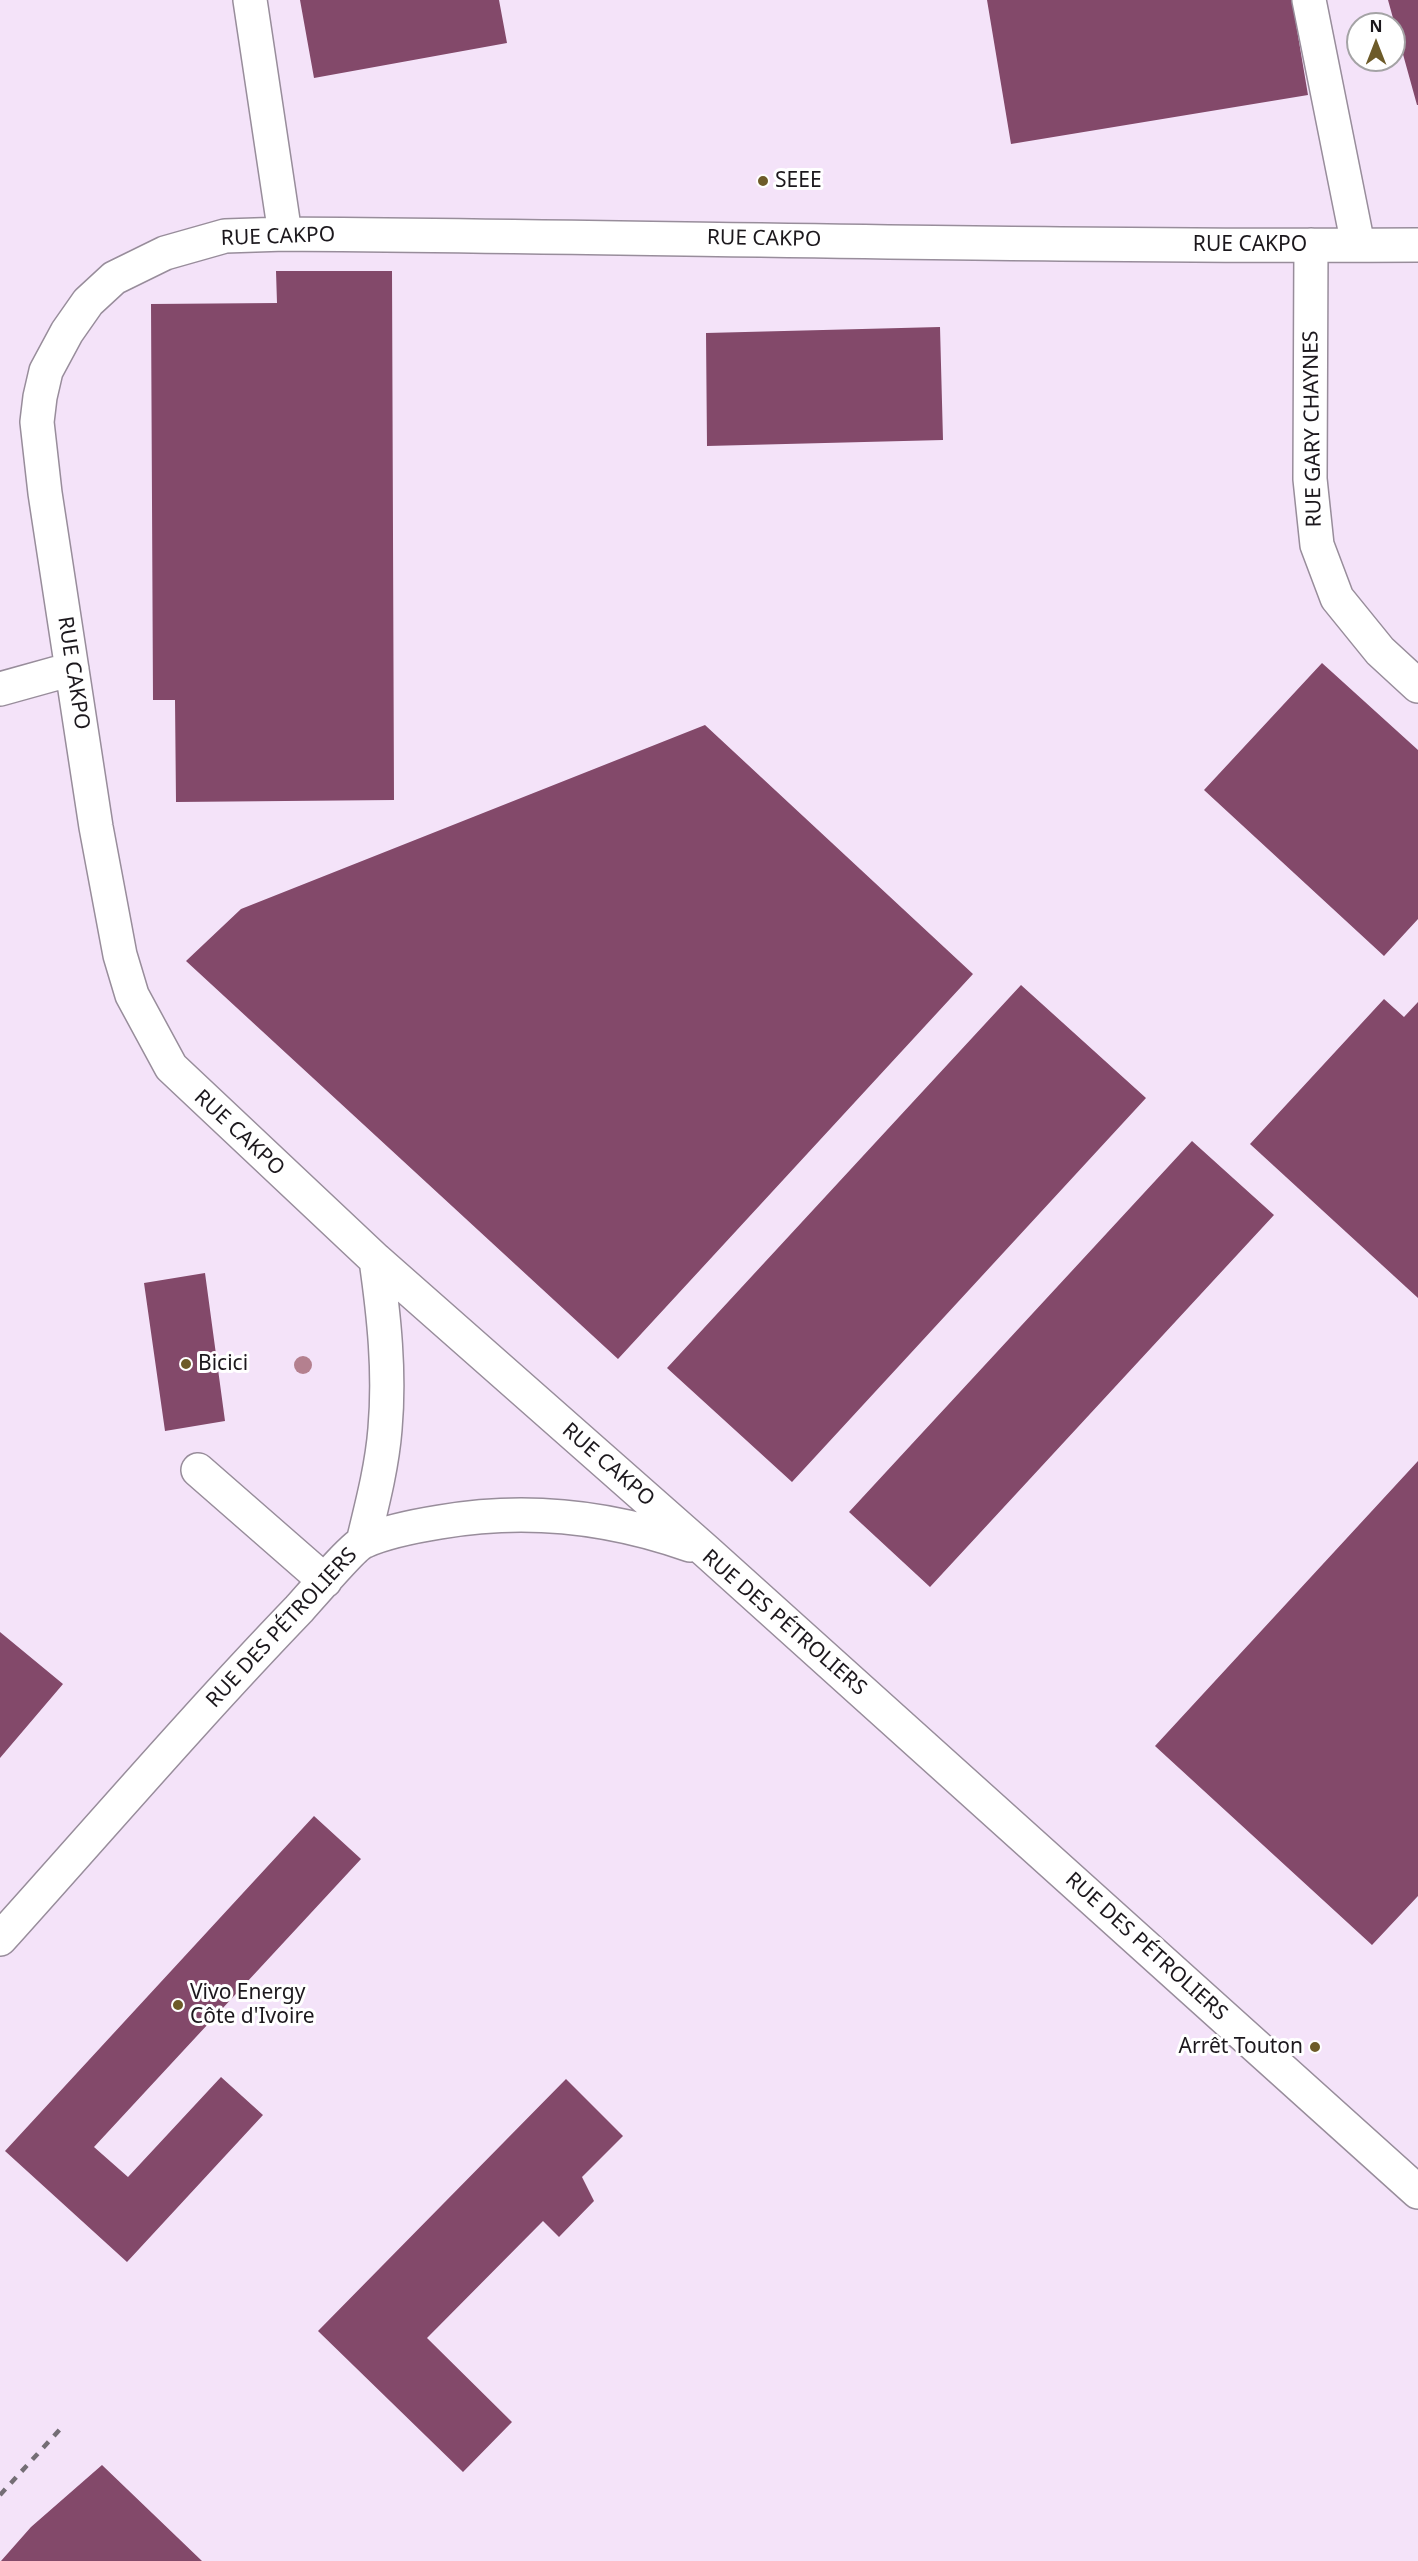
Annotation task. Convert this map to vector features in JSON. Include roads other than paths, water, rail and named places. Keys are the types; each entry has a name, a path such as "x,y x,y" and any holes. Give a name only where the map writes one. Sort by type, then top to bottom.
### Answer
{"street":[{"path":"250,0 285,234"},
{"path":"1309,0 1358,245"},
{"name":"RUE CAKPO","path":"706,1551 376,1260 199,1096 171,1067 148,1027 132,995 120,955 96,827 45,493 37,423 46,371 66,332 88,302 114,278 165,253 225,236 285,234 749,238 966,243 1418,245"},
{"name":"RUE GARY CHAYNES","path":"1311,245 1310,479 1317,545 1337,598 1380,651 1418,686"},
{"path":"0,689 72,669"},
{"path":"363,1542 376,1486 386,1419 388,1373 384,1316 376,1260"},
{"path":"198,1470 325,1581"},
{"name":"RUE DES PÉTROLIERS","path":"0,1940 234,1676 363,1542 419,1525 476,1515 535,1513 594,1518 651,1531 706,1551 1418,2192"}],"railway":[{"path":"0,2495 63,2426"}],"place":[{"name":"SEEE","path":"763,181"},
{"name":"Bicici","path":"186,1364"},
{"name":"Vivo Energy Côte d'Ivoire","path":"178,2005"},
{"name":"Arrêt Touton","path":"1315,2047"}]}
